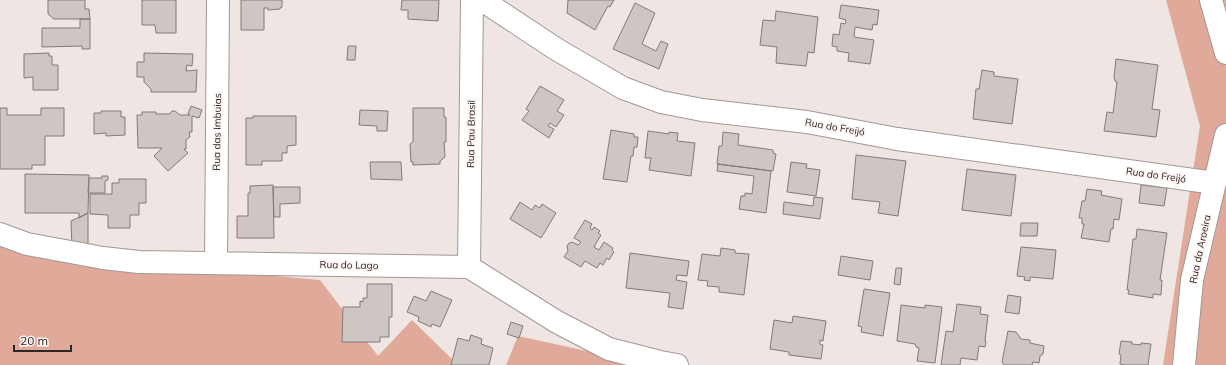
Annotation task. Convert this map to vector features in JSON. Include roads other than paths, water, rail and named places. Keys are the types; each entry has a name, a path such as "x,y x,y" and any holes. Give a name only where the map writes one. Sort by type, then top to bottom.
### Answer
{"street":[{"name":"Rua das Imbuias","path":"216,263 218,0"},
{"name":"Rua Pau Brasil","path":"470,267 472,0"},
{"name":"Rua do Freijó","path":"482,0 556,49 616,84 661,102 702,110 807,122 897,139 1215,183"},
{"path":"1211,0 1226,53"},
{"name":"Rua da Aroeira","path":"1184,365 1192,280 1226,135"},
{"name":"Rua do Lago","path":"0,234 27,244 103,258 139,262 470,267"},
{"path":"470,267 556,322 609,350 677,365"}]}
